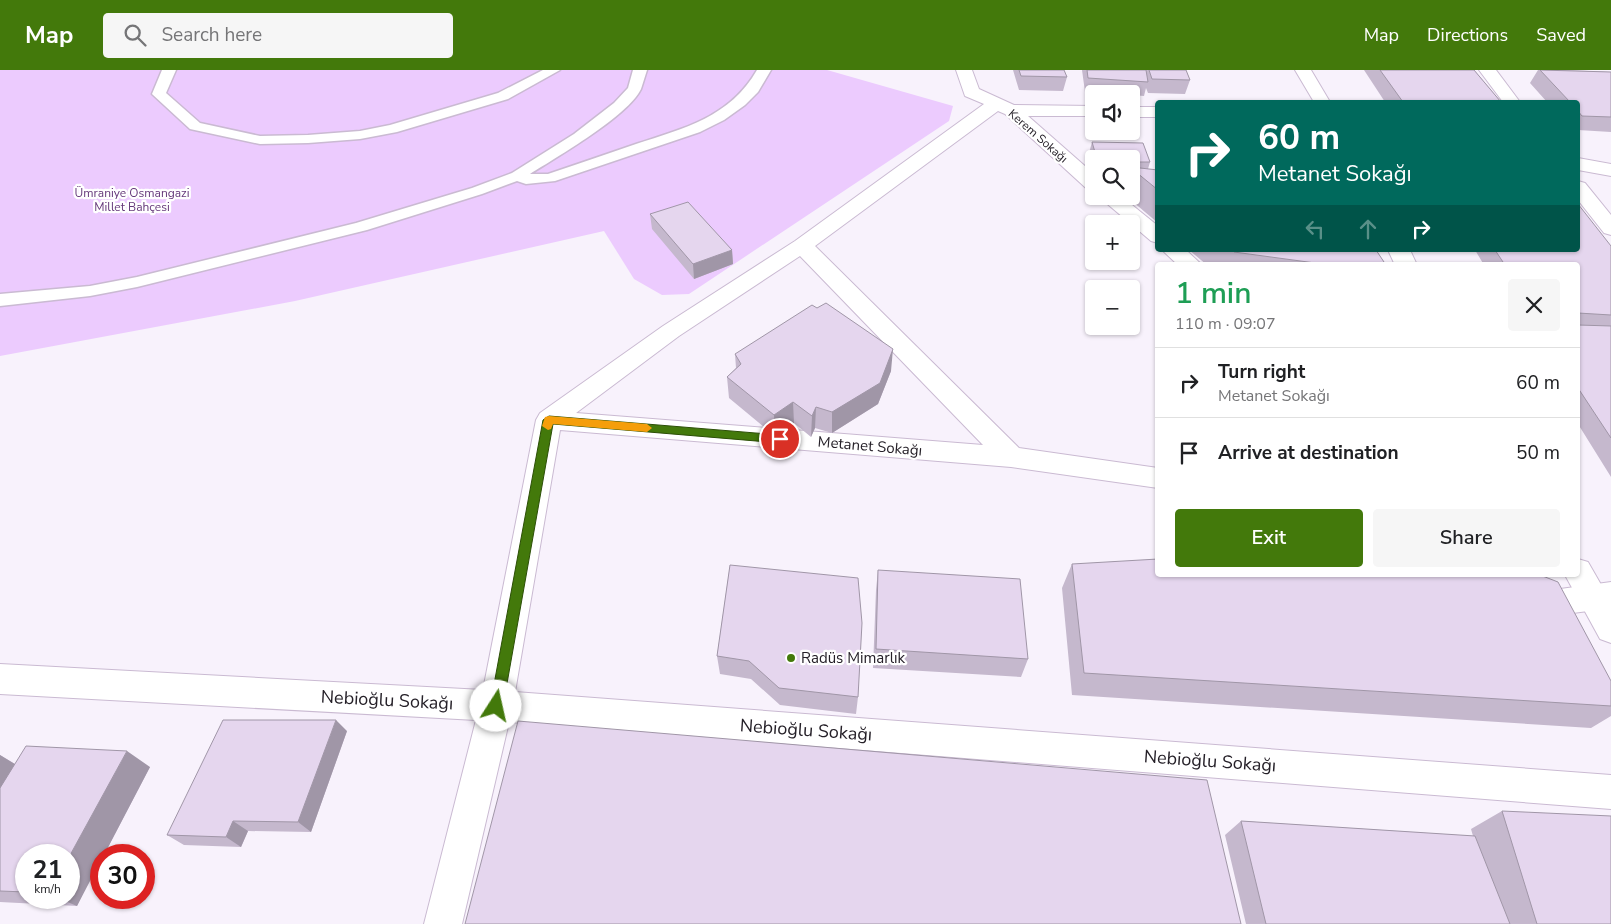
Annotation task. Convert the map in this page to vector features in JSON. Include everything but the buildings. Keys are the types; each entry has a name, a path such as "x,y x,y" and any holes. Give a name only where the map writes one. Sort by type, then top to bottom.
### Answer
{"street":[{"name":"Kerem Sokağı","path":"964,70 971,92 1004,107 1085,176"},
{"path":"1303,70 1321,100"},
{"path":"1487,70 1510,100"},
{"path":"443,924 496,706 549,420 671,331 802,245 1004,107 1085,111"},
{"path":"1140,112 1155,112"},
{"path":"1580,164 1611,170"},
{"path":"1580,190 1611,229"},
{"path":"1119,205 1155,235"},
{"path":"802,245 1011,457"},
{"path":"1175,252 1187,262"},
{"name":"Metanet Sokağı","path":"549,420 1011,457 1155,478"},
{"path":"1580,573 1602,597 1611,630"},
{"path":"1506,577 1550,603 1602,597"},
{"name":"Nebioğlu Sokağı","path":"0,679 496,706 1611,792"}],"lane":[{"path":"169,70 159,94 195,126 260,140 360,135 392,129 502,96 553,70"},
{"path":"0,300 90,291 137,282 276,249 429,207 517,176 579,137 619,106 634,89 640,70"},
{"path":"517,176 526,179 550,178 695,130 719,117 740,102 753,89 764,70"}],"green space":[{"name":"Ümraniye Osmangazi Millet Bahçesi","path":"0,70 827,70 953,106 949,121 689,294 662,295 634,279 604,231 295,301 0,356"}],"slow traffic":[{"path":"548,426 549,420 647,428"}],"place":[{"name":"Radüs Mimarlık","path":"791,658"}],"route":[{"path":"496,706 549,420 780,439"}]}
